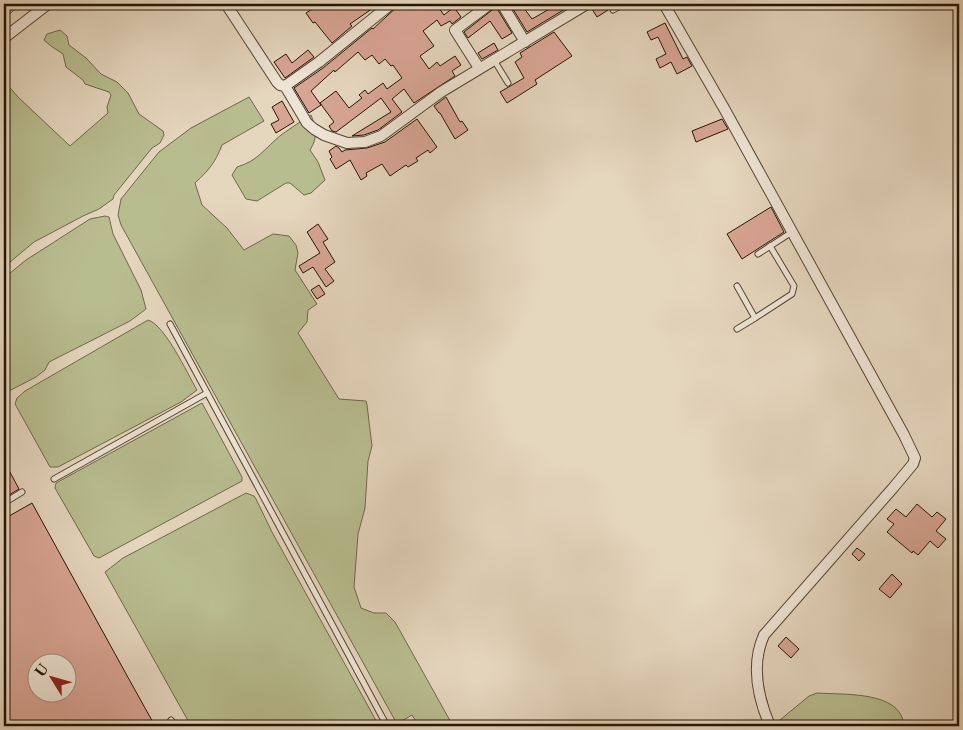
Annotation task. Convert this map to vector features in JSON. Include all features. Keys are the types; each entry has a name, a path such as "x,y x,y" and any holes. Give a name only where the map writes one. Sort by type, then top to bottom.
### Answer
{"street":[{"path":"4,38 48,4"},
{"path":"226,4 277,82 285,86 307,122 324,135 341,142 355,144 380,136 441,92 587,4"},
{"path":"285,86 319,62 391,4"},
{"path":"479,68 455,30 490,4"},
{"path":"502,4 525,42"},
{"path":"664,4 726,110 915,458 913,464 893,488 764,635 759,646 756,666 759,690 770,726"}],"lane":[{"path":"613,10 624,4"},
{"path":"494,59 508,83"},
{"path":"758,254 792,232"},
{"path":"737,329 794,291 794,286 770,246"},
{"path":"737,286 755,318"},
{"path":"170,324 387,726"},
{"path":"54,478 207,393"},
{"path":"4,503 22,492"},
{"path":"171,720 175,726"}],"green space":[{"path":"60,30 67,36 69,45 86,58 101,74 117,82 128,93 139,114 163,131 164,135 160,143 152,148 114,195 113,199 99,209 34,242 4,267 4,81 18,97 70,146 108,113 107,107 111,95 109,92 85,84 83,80 66,67 63,54 44,40 47,34"},
{"path":"249,97 264,121 222,145 211,166 195,183 202,205 227,228 244,250 273,234 289,236 296,245 298,253 295,270 317,304 308,310 307,322 298,333 339,399 366,401 367,405 372,446 368,461 365,508 358,534 354,587 361,608 374,613 386,613 395,622 453,726 419,726 412,715 397,724 121,225 118,215 121,199 159,152 191,128"},
{"path":"311,115 315,132 310,150 318,162 325,180 311,193 304,195 290,183 286,183 257,201 246,199 232,175 237,167 256,158 281,135"},
{"path":"109,217 113,234 141,290 146,309 130,321 49,362 45,370 36,377 9,391 4,387 4,278 26,260 90,219"},
{"path":"148,320 155,324 168,340 197,390 181,402 58,467 50,467 15,404 17,398 25,391"},
{"path":"202,403 242,477 242,481 99,558 94,556 55,488 56,483"},
{"path":"246,493 254,496 256,499 272,532 379,726 191,726 105,572 123,558"},
{"path":"817,693 855,695 882,700 893,706 901,714 904,726 779,726 780,720 809,696"}],"water":[{"path":"4,4 25,4 13,11 4,20"}],"building":[{"path":"320,4 379,4 350,24 352,26 332,43 306,13"},
{"path":"400,4 436,4 444,15 454,7 461,17 452,24 450,21 441,26 437,20 423,31 434,46 420,56 429,69 437,62 440,66 455,56 461,65 452,71 455,76 414,103 404,89 392,99 402,112 378,130 364,135 352,136 391,112 381,98 336,132 332,131 329,126 334,122 320,103 336,91 349,108 362,98 359,95 365,90 368,94 383,83 387,89 402,78 393,65 391,66 385,59 379,64 372,55 365,60 358,52 311,91 321,105 309,113 294,88 373,29"},
{"path":"510,4 521,4 532,19 558,4 562,4 565,9 527,32"},
{"path":"594,4 604,4 608,10 597,17 592,9"},
{"path":"496,7 512,33 502,39 490,21 468,38 464,32"},
{"path":"665,23 683,59 687,57 692,66 677,74 671,62 660,68 656,59 666,54 658,37 651,40 647,32"},
{"path":"554,32 572,56 535,80 537,84 507,103 500,92 524,78 515,62 522,57 520,53"},
{"path":"494,43 498,50 482,59 478,53"},
{"path":"308,50 314,57 285,78 274,62 286,54 292,63"},
{"path":"446,97 460,122 462,121 468,130 455,139 434,106"},
{"path":"282,101 294,122 276,133 271,124 279,120 272,107"},
{"path":"417,119 437,147 430,153 428,150 416,158 418,161 408,167 406,165 390,176 382,164 366,173 367,176 361,180 350,160 336,169 330,159 332,157 329,151 336,146 342,152 345,150 367,148 385,142"},
{"path":"722,119 728,129 696,142 692,131"},
{"path":"771,207 784,232 742,259 727,234"},
{"path":"318,224 328,239 323,242 335,262 325,269 334,281 326,287 313,267 303,273 299,266 320,253 307,232"},
{"path":"319,285 325,294 317,299 311,290"},
{"path":"4,461 19,489 4,498"},
{"path":"32,503 155,726 4,726 4,519"},
{"path":"917,504 932,517 937,512 946,519 936,531 946,539 938,548 930,541 918,555 913,551 912,553 887,532 894,524 887,519 896,509 906,517"},
{"path":"857,548 865,554 859,561 852,554"},
{"path":"892,574 902,584 890,598 879,589"},
{"path":"786,637 799,649 791,658 778,646"}]}
